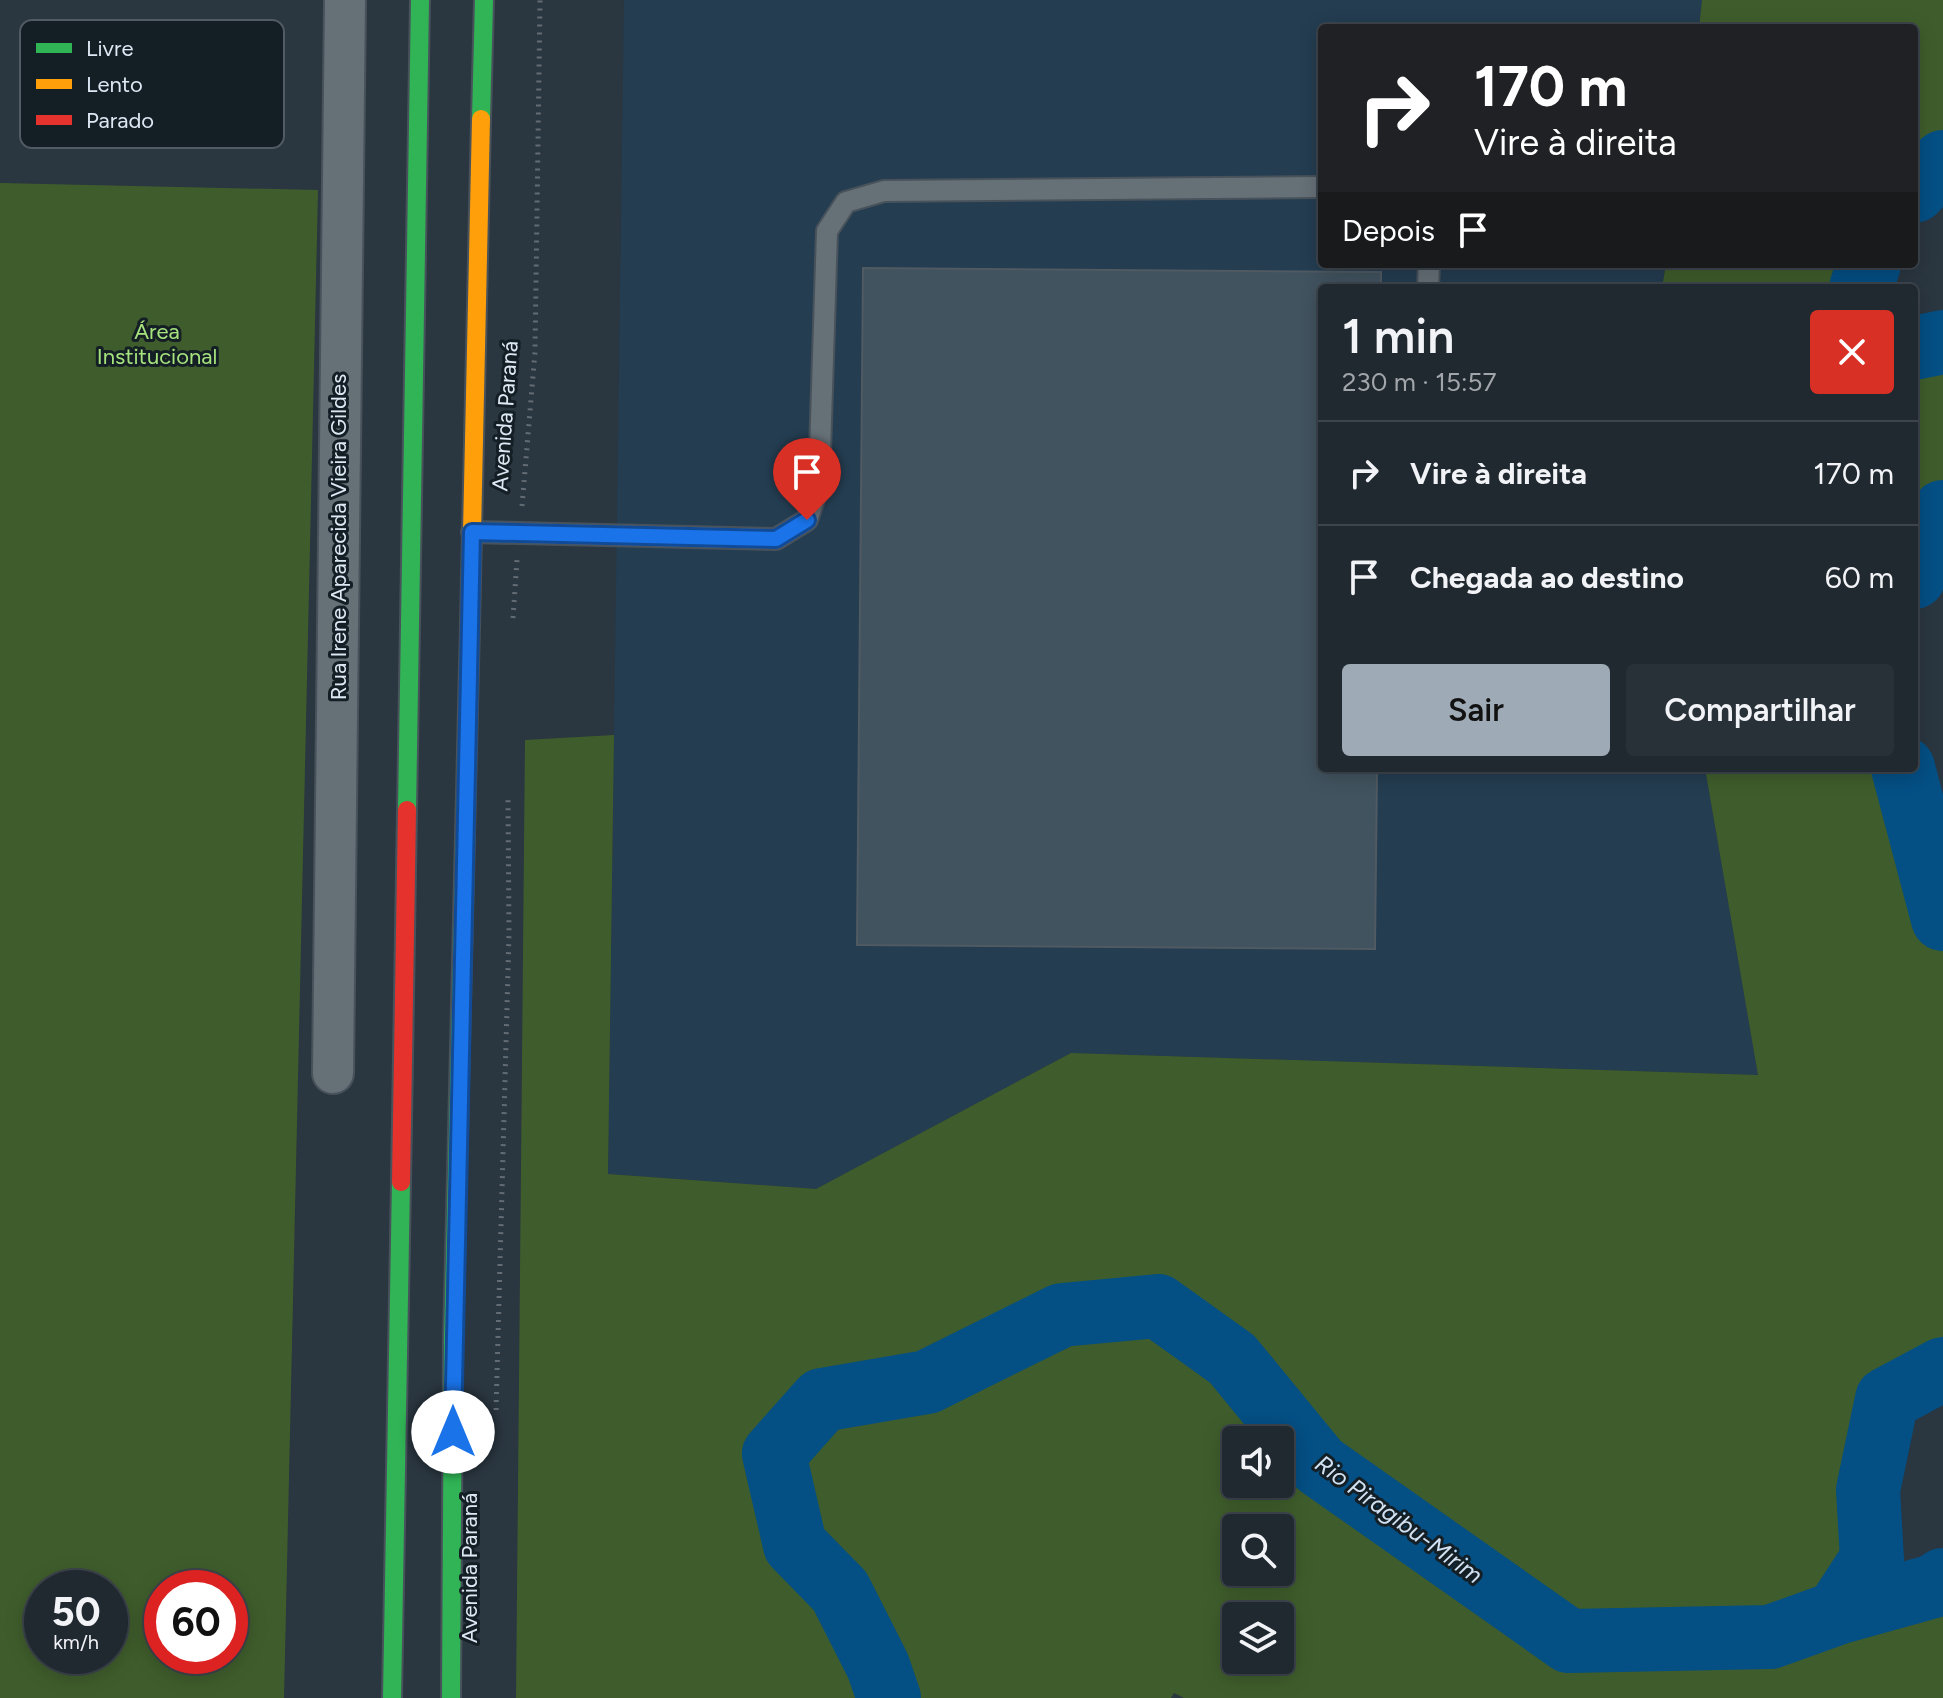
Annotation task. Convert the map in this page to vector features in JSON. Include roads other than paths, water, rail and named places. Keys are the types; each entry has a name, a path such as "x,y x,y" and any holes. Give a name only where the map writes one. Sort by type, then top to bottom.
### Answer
{"main road":[{"path":"392,1698 420,0"},
{"name":"Avenida Paraná","path":"451,1698 453,1327 484,0"}],"street":[{"name":"Rua Irene Aparecida Vieira Gildes","path":"333,1073 345,0"}],"lane":[{"path":"472,532 776,539 807,520 819,484 827,231 846,202 884,191 1318,187"}],"waterway":[{"path":"1918,187 1943,162"},
{"path":"1862,284 1868,268"},
{"path":"1918,347 1943,342"},
{"path":"1918,568 1943,512"},
{"path":"1904,772 1943,919"},
{"name":"Rio Piragibu-Mirim","path":"889,1698 878,1666 840,1591 795,1545 774,1454 822,1400 927,1382 1062,1315 1158,1306 1232,1359 1319,1465 1569,1641 1770,1637 1837,1613 1934,1586 1943,1580"},
{"path":"1837,1613 1872,1559 1868,1490 1887,1399 1943,1369"}],"park label":[{"name":"Área Institucional","path":"157,344"}]}
